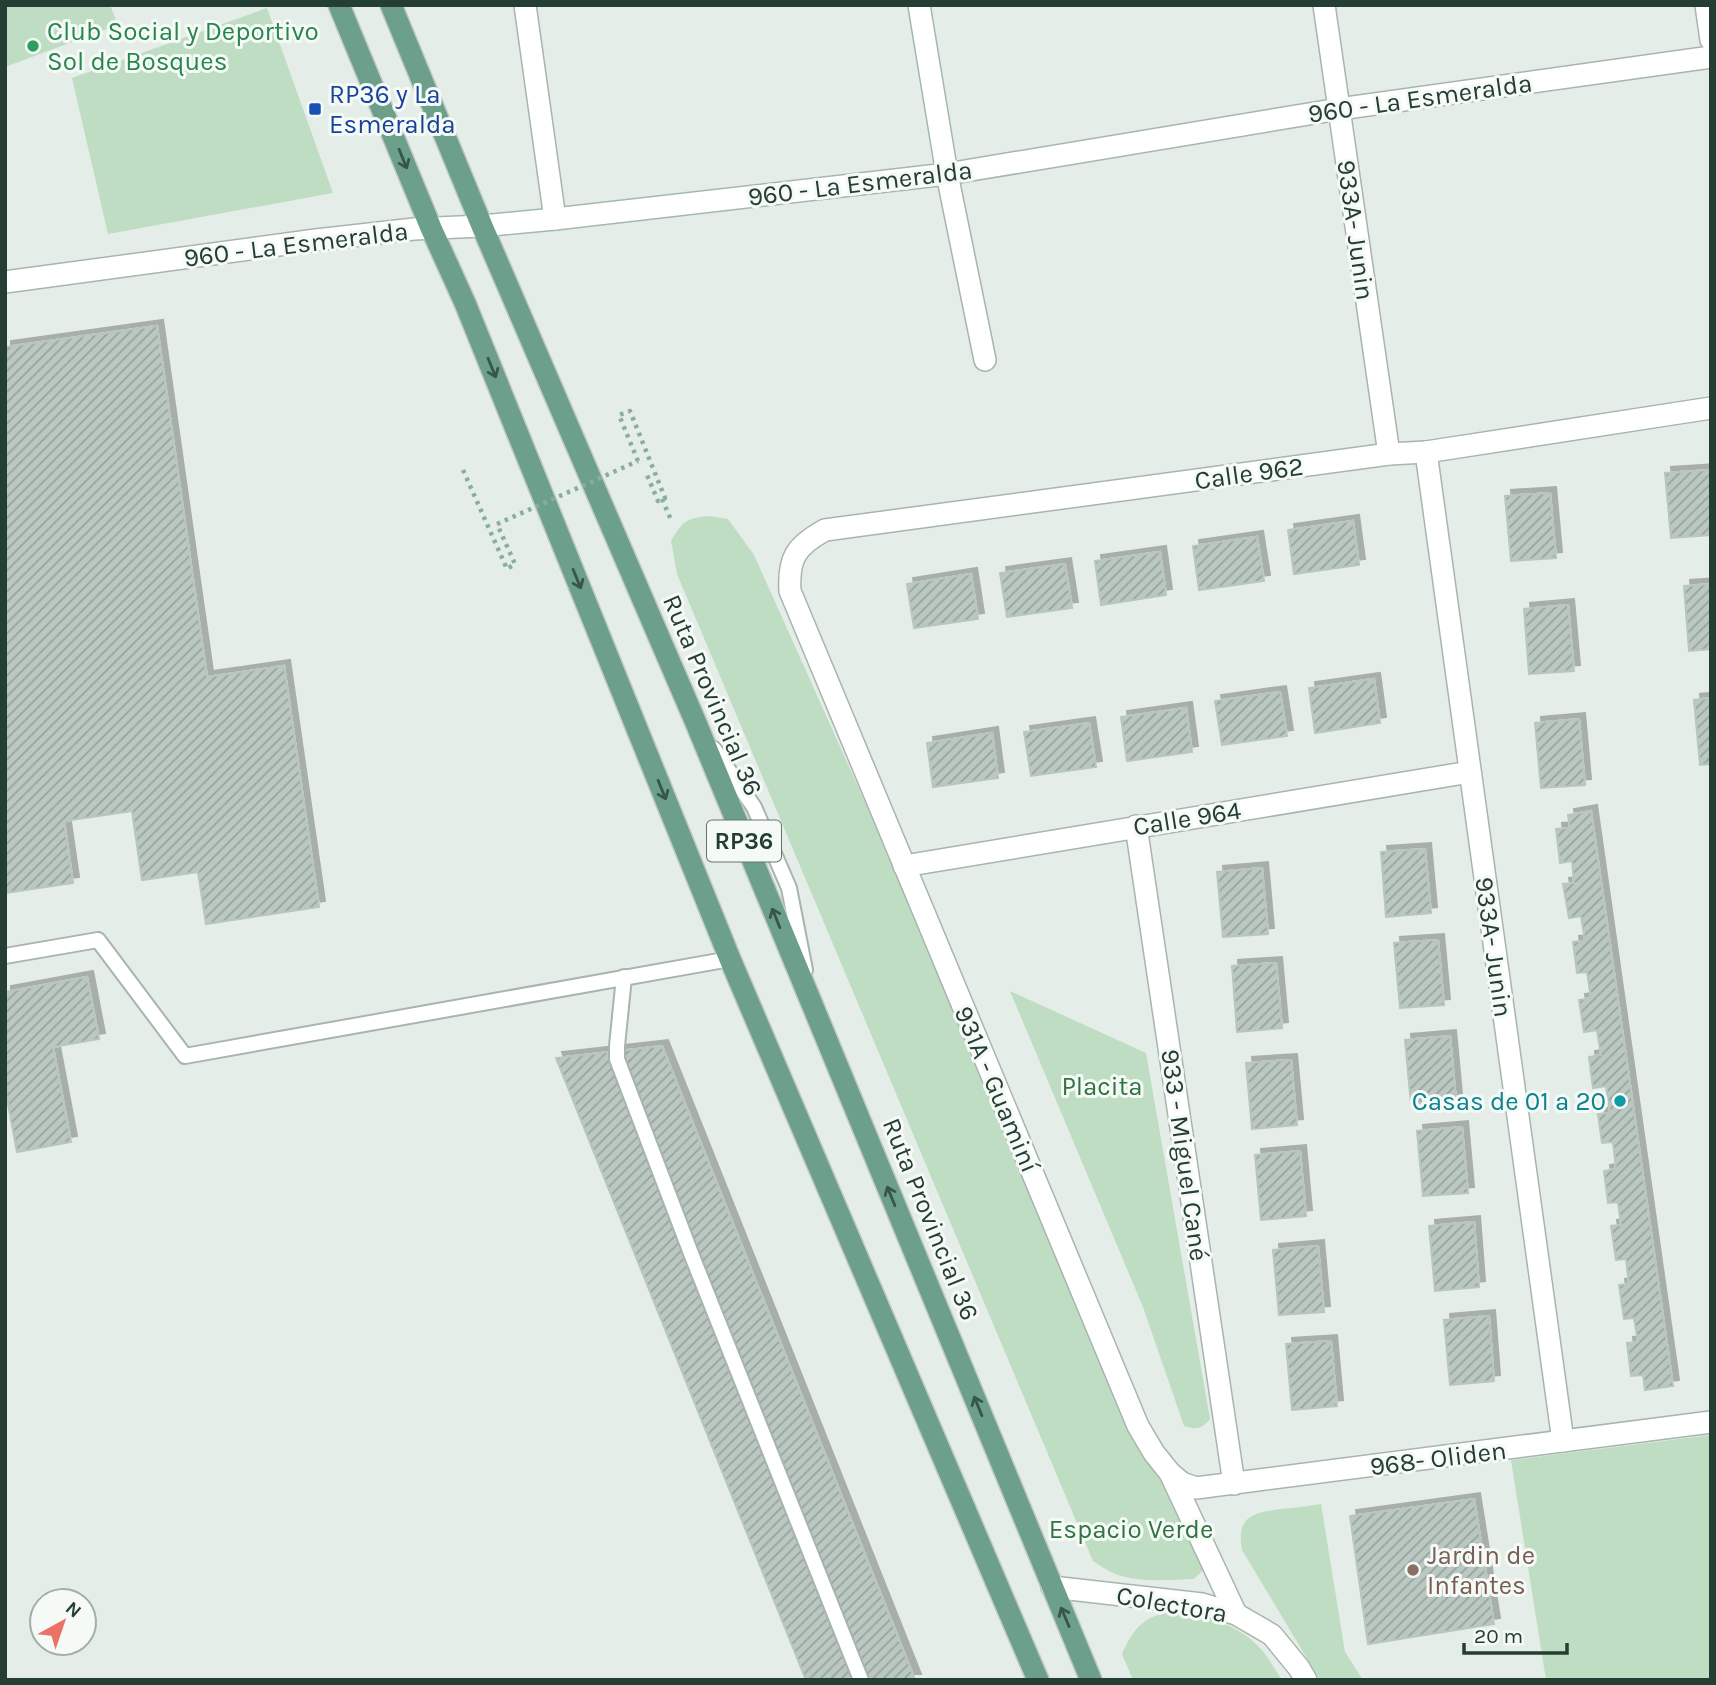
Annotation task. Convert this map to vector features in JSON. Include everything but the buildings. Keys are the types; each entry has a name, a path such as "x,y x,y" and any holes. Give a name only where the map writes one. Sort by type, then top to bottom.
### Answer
{"main road":[{"name":"RP36","path":"339,5 470,316 730,959 1038,1680"},
{"name":"Ruta Provincial 36","path":"391,5 482,226 696,723 1091,1680"}],"street":[{"path":"525,5 555,219"},
{"path":"919,5 947,174 985,360"},
{"name":"933A- Junin","path":"1324,5 1389,454"},
{"path":"1706,5 1711,40"},
{"name":"960 - La Esmeralda","path":"5,282 316,240 555,219 947,174 1339,109 1711,57"},
{"name":"Calle 962","path":"796,554 807,540 825,530 1389,454 1426,452 1711,408"},
{"name":"933A- Junin","path":"1426,452 1563,1441"},
{"name":"931A - Guaminí","path":"796,554 789,570 790,591 904,866 1138,1426 1170,1473 1236,1614"},
{"name":"Calle 964","path":"904,866 1470,772"},
{"name":"933 - Miguel Cané","path":"1136,826 1234,1484"},
{"name":"968- Oliden","path":"1170,1473 1182,1483 1196,1488 1711,1422"},
{"name":"Colectora","path":"1052,1587 1202,1604 1236,1614 1272,1635 1306,1680"}],"lane":[{"path":"5,956 98,940 185,1056 730,959"},
{"path":"624,977 618,1059 692,1256 861,1680"}],"path":[{"path":"463,470 507,569 515,564 496,524 638,461 619,415 630,411 672,522"},
{"path":"647,475 658,501 663,499"}],"green space":[{"name":"Club Social y Deportivo Sol de Bosques","path":"5,5 110,5 118,25 5,67"},
{"path":"267,8 333,193 108,234 72,78"},
{"name":"Espacio Verde","path":"709,516 728,519 754,555 895,869 1126,1423 1160,1477 1205,1568 1194,1579 1132,1578 1113,1573 1093,1561 677,574 671,541 686,522"},
{"name":"Placita","path":"1010,991 1146,1053 1210,1419 1201,1427 1184,1426 1143,1307"},
{"path":"1711,1435 1711,1680 1546,1680 1511,1460"},
{"name":"Espacio Verde","path":"1321,1504 1345,1652 1363,1680 1320,1680 1242,1550 1242,1530 1249,1518 1271,1511"},
{"name":"Espacio Verde","path":"1182,1611 1221,1622 1248,1637 1263,1652 1282,1680 1133,1680 1122,1654 1132,1634 1152,1617"}],"place":[{"name":"Club Social y Deportivo Sol de Bosques","path":"33,46"},
{"name":"RP36 y La Esmeralda","path":"315,109"},
{"name":"Casas de 01 a 20","path":"1620,1101"},
{"name":"Jardin de Infantes","path":"1413,1570"}]}
